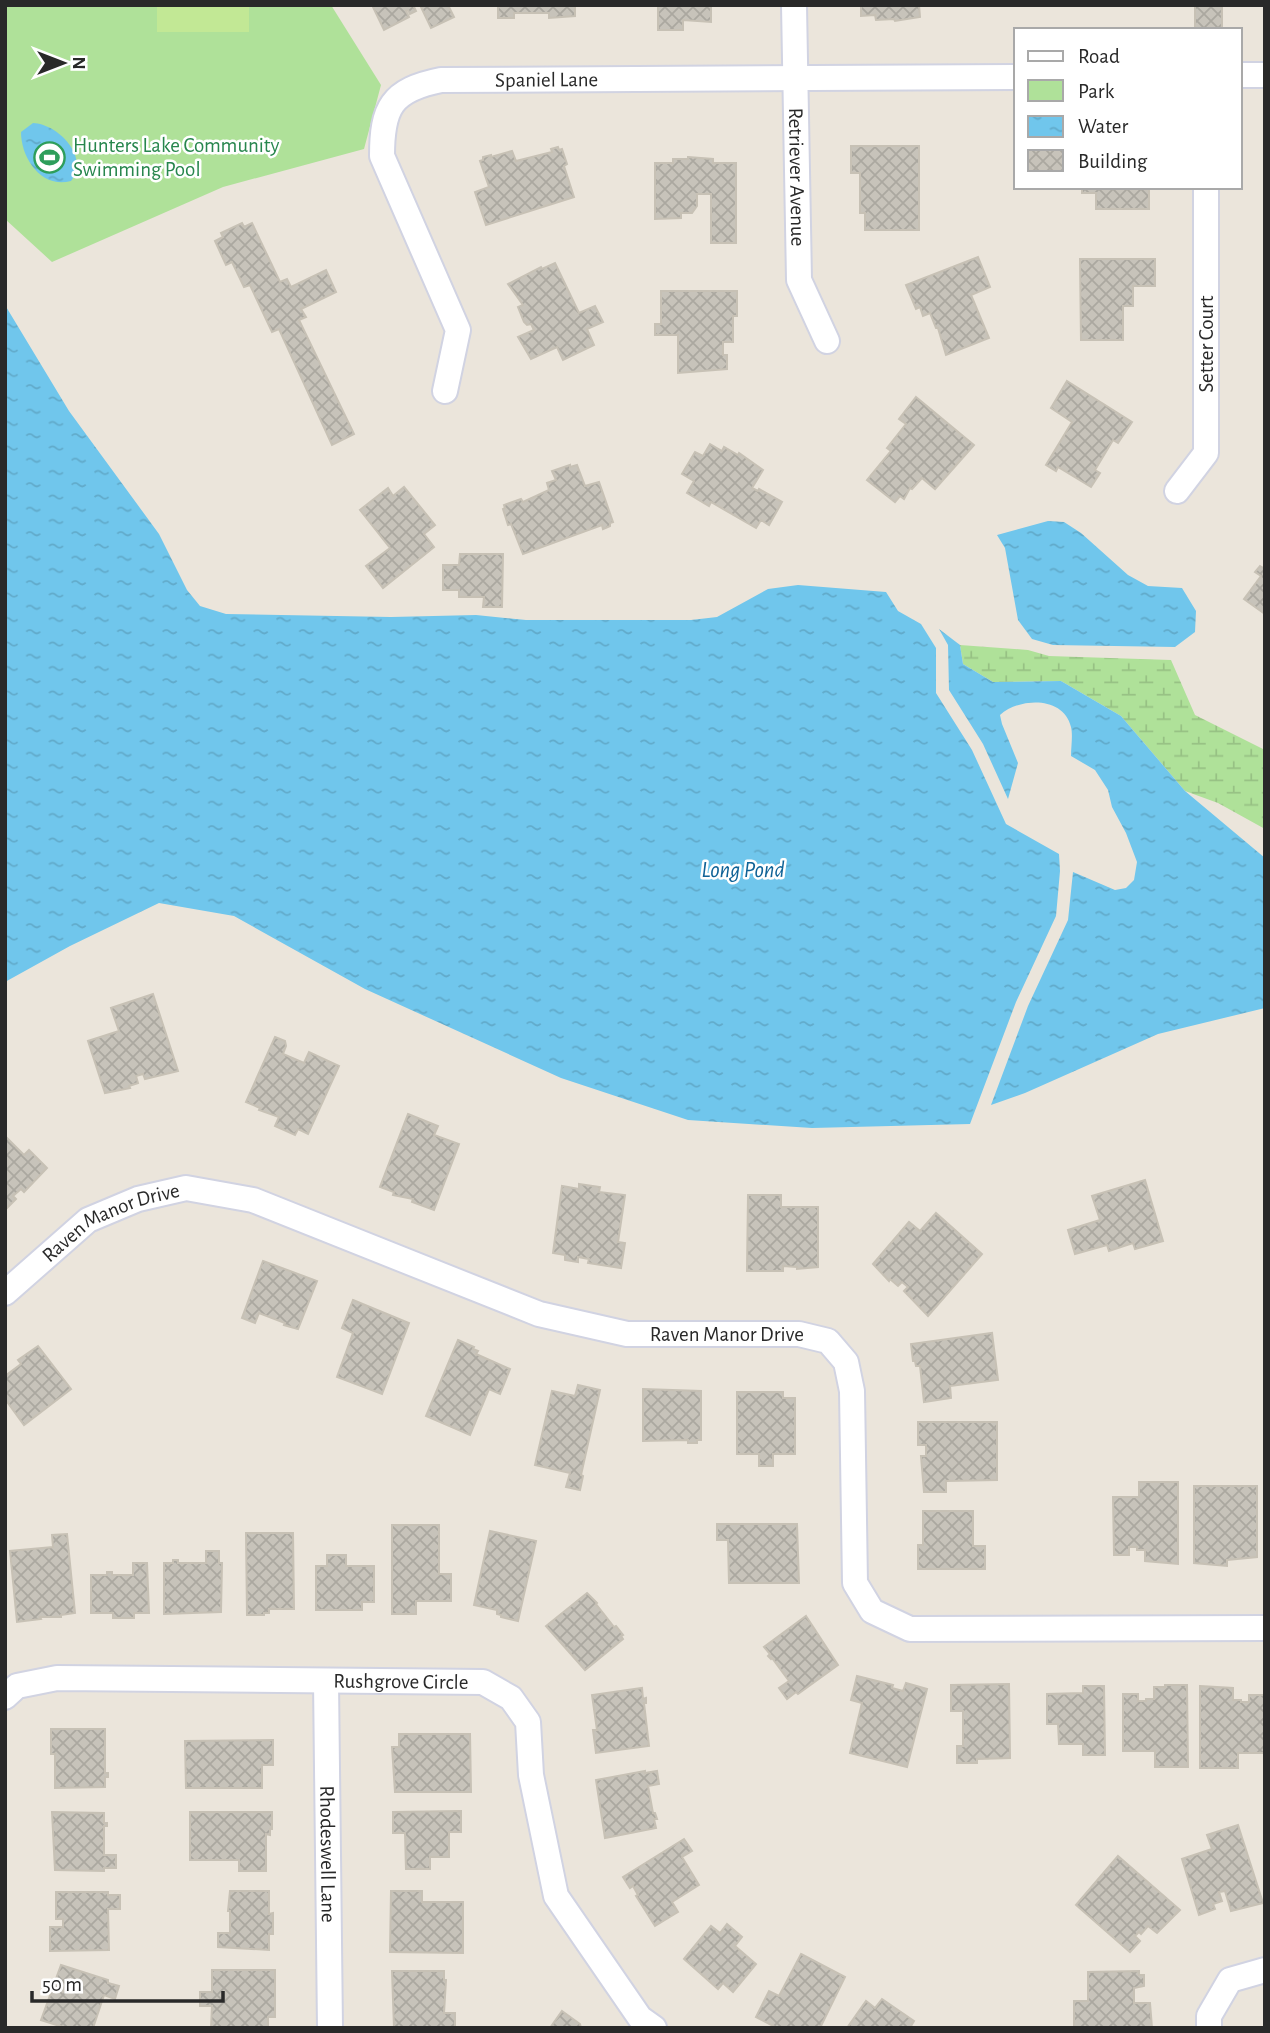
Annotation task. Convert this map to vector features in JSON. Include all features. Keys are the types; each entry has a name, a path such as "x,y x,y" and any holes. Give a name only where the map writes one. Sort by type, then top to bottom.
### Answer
{"street":[{"name":"Retriever Avenue","path":"794,5 799,280 827,341"},
{"path":"1242,75 1265,75"},
{"name":"Spaniel Lane","path":"445,391 458,330 382,156 382,126 393,102 415,85 440,80 1014,77"},
{"name":"Setter Court","path":"1177,491 1206,453 1206,189"},
{"name":"Raven Manor Drive","path":"5,1293 89,1220 138,1199 186,1188 253,1200 540,1314 627,1334 799,1334 828,1341 846,1362 852,1391 855,1583 872,1611 910,1629 1265,1628"},
{"name":"Rushgrove Circle","path":"5,1698 17,1686 57,1678 483,1682 512,1698 528,1722 531,1775 556,1896 640,2018 654,2028"},
{"name":"Rhodeswell Lane","path":"326,1681 330,2028"},
{"path":"1209,2028 1209,2017 1230,1980 1265,1970"}],"green space":[{"path":"5,5 331,5 381,85 364,149 223,187 52,262 5,219"},
{"path":"157,5 249,5 249,32 157,32"},
{"path":"960,645 1028,650 1049,656 1171,660 1195,715 1265,750 1265,829 1218,803 1185,791 1121,716 1061,681 993,682 963,664"}],"water":[{"name":"Hunters Lake Community Swimming Pool","path":"33,123 43,125 61,135 74,152 76,172 71,181 60,182 42,176 29,161 21,132"},
{"name":"Long Pond","path":"5,305 69,411 159,534 187,590 200,606 226,614 391,617 476,615 526,620 691,620 717,617 768,589 798,585 886,592 898,611 921,624 936,648 936,693 972,750 1006,824 1059,854 1056,916 1016,1002 970,1124 812,1128 688,1120 561,1078 365,989 234,916 159,903 70,946 5,982"},
{"path":"1048,521 1064,522 1081,533 1128,575 1148,586 1182,588 1196,611 1195,632 1175,647 1053,645 1032,639 1018,620 1005,548 997,535"},
{"path":"939,629 960,645 963,664 993,682 1061,681 1121,716 1185,791 1265,858 1265,1008 1158,1034 1025,1093 991,1105 1028,1006 1068,920 1073,872 1115,890 1126,888 1134,880 1137,862 1112,807 1108,790 1095,770 1071,756 1071,727 1067,717 1051,705 1029,703 1009,709 1000,715 1018,763 1008,799 983,744 949,690 948,645"}],"building":[{"path":"372,5 417,5 414,7 416,11 410,14 406,11 409,17 384,30"},
{"path":"420,5 448,5 454,17 431,28"},
{"path":"498,5 575,5 575,16 549,18 549,13 514,13 514,18 498,18"},
{"path":"658,5 711,5 711,22 683,20 683,30 658,30"},
{"path":"861,5 919,5 920,17 895,21 876,20 875,15 861,16"},
{"path":"1195,5 1222,5 1222,28 1195,28"},
{"path":"851,146 919,146 919,230 865,230 865,213 860,213 860,173 851,173"},
{"path":"558,147 559,150 562,149 567,164 564,166 574,197 486,225 475,192 489,187 480,161 483,157 512,151 516,161 552,152 551,149"},
{"path":"673,159 713,159 713,163 736,163 736,243 711,243 711,194 697,194 697,206 692,213 681,213 681,218 655,219 655,163 673,163"},
{"path":"1082,189 1149,189 1149,209 1096,209 1096,193 1082,193"},
{"path":"242,223 244,227 252,223 280,282 287,279 291,287 326,270 336,292 301,309 306,317 299,320 354,434 332,445 279,329 272,332 250,285 244,287 232,262 226,265 215,241 223,237 221,233"},
{"path":"978,257 990,287 971,295 989,338 946,355 938,328 930,313 923,316 920,307 916,309 906,285"},
{"path":"1080,259 1155,259 1155,286 1133,286 1133,306 1123,306 1123,340 1081,340"},
{"path":"555,263 579,313 595,306 603,322 587,329 594,345 563,360 557,347 531,359 518,337 534,330 531,324 524,322 518,307 523,305 508,284"},
{"path":"661,291 737,291 733,342 723,342 727,369 678,373 678,335 655,335 655,324 661,324"},
{"path":"1067,381 1132,422 1118,443 1113,440 1095,470 1100,473 1091,487 1058,467 1056,471 1046,465 1072,422 1051,408"},
{"path":"916,397 974,445 935,489 922,478 910,488 904,499 900,496 895,502 867,480 891,451 887,448 906,424 899,419"},
{"path":"710,444 722,451 724,447 738,455 739,453 763,470 752,488 782,502 769,525 761,520 756,528 711,502 709,506 687,493 694,481 682,474 695,452 703,456"},
{"path":"577,465 585,486 599,482 613,522 603,529 602,525 523,554 511,524 508,525 504,505 521,499 523,502 549,490 547,483 556,480 552,471"},
{"path":"404,487 435,525 424,534 434,547 383,588 366,566 390,548 360,510 388,488 393,496"},
{"path":"460,554 503,554 502,607 483,607 484,597 459,597 459,590 443,590 443,565 459,565"},
{"path":"1260,566 1265,569 1265,614 1244,599 1261,576 1255,572"},
{"path":"153,994 178,1071 145,1079 143,1074 136,1076 138,1083 129,1086 130,1088 105,1093 88,1041 119,1031 111,1008"},
{"path":"275,1037 285,1041 283,1054 304,1063 309,1052 339,1066 308,1134 298,1129 295,1135 275,1126 279,1117 246,1102"},
{"path":"408,1114 438,1126 434,1135 459,1144 434,1210 412,1202 413,1199 393,1195 394,1192 380,1187"},
{"path":"5,1136 24,1155 29,1150 47,1168 24,1192 21,1189 13,1196 16,1199 7,1208 5,1206"},
{"path":"1145,1180 1163,1241 1135,1249 1133,1243 1109,1251 1107,1245 1075,1254 1068,1230 1100,1220 1092,1196"},
{"path":"579,1184 600,1187 599,1192 625,1195 618,1242 625,1243 621,1268 588,1263 589,1259 578,1257 578,1262 565,1260 565,1255 553,1253 562,1186 579,1189"},
{"path":"748,1195 781,1195 781,1207 818,1207 818,1267 797,1269 783,1266 783,1271 747,1271"},
{"path":"936,1213 982,1254 928,1316 904,1291 908,1287 902,1282 898,1286 890,1279 889,1281 873,1264 909,1222 920,1231"},
{"path":"263,1261 317,1281 298,1329 259,1313 255,1323 242,1318"},
{"path":"353,1300 409,1323 382,1394 337,1377 353,1333 342,1328"},
{"path":"992,1333 998,1380 950,1386 951,1398 924,1402 920,1366 916,1366 913,1361 911,1344"},
{"path":"458,1340 474,1347 473,1349 478,1351 476,1354 510,1369 500,1394 489,1389 470,1435 426,1416"},
{"path":"38,1346 71,1389 24,1425 5,1399 5,1376 21,1364 18,1360"},
{"path":"578,1385 600,1390 580,1490 566,1487 570,1473 535,1465 552,1391 575,1396"},
{"path":"643,1389 701,1391 701,1440 697,1440 697,1443 688,1443 688,1440 643,1441"},
{"path":"737,1392 783,1392 783,1398 795,1398 795,1454 773,1454 773,1466 759,1466 759,1454 737,1454"},
{"path":"918,1422 997,1422 997,1480 946,1481 946,1492 924,1492 921,1456 926,1456 926,1445 918,1445"},
{"path":"1139,1482 1178,1482 1178,1564 1145,1561 1145,1550 1137,1550 1137,1547 1129,1547 1129,1555 1114,1555 1113,1497 1139,1497"},
{"path":"1194,1486 1257,1486 1257,1557 1227,1560 1227,1566 1194,1563"},
{"path":"923,1511 973,1511 973,1546 985,1546 985,1569 918,1569 918,1545 923,1545"},
{"path":"717,1524 797,1524 799,1583 729,1583 728,1540 717,1540"},
{"path":"392,1525 439,1525 439,1574 451,1574 451,1601 416,1601 416,1614 392,1614"},
{"path":"490,1531 536,1541 518,1621 501,1617 497,1610 474,1605"},
{"path":"246,1533 293,1533 294,1609 269,1609 269,1613 264,1615 247,1615"},
{"path":"67,1534 75,1613 17,1622 10,1551 53,1547 52,1535"},
{"path":"206,1551 219,1551 219,1563 222,1563 221,1612 164,1614 164,1563 178,1560 178,1563 206,1563"},
{"path":"327,1555 346,1555 346,1566 374,1566 374,1602 362,1602 362,1610 316,1610 316,1566 327,1566"},
{"path":"133,1563 147,1563 149,1613 134,1613 134,1618 113,1618 113,1613 91,1613 91,1575 107,1575 107,1572 112,1572 112,1575 133,1575"},
{"path":"587,1593 614,1627 616,1626 623,1639 585,1670 546,1626"},
{"path":"806,1616 838,1665 787,1699 779,1688 789,1681 768,1656 770,1654 764,1647"},
{"path":"857,1676 893,1685 892,1688 903,1691 906,1683 927,1689 907,1767 850,1753 862,1703 851,1700"},
{"path":"1009,1684 1010,1758 977,1759 977,1763 957,1763 957,1746 963,1746 963,1711 951,1711 951,1685"},
{"path":"1187,1685 1188,1767 1155,1767 1155,1751 1123,1751 1123,1694 1138,1694 1138,1701 1146,1701 1154,1699 1154,1687"},
{"path":"1083,1686 1104,1686 1105,1755 1083,1755 1083,1744 1059,1744 1058,1724 1047,1724 1047,1694 1083,1693"},
{"path":"1200,1686 1233,1688 1233,1700 1241,1702 1249,1702 1249,1695 1264,1695 1264,1753 1238,1753 1238,1768 1200,1768"},
{"path":"642,1688 643,1699 646,1698 644,1703 649,1746 596,1753 593,1730 597,1730 592,1695"},
{"path":"51,1729 105,1729 105,1773 108,1773 108,1777 105,1777 105,1787 55,1788 55,1754 51,1754"},
{"path":"399,1734 470,1734 471,1792 395,1792 392,1747 399,1747"},
{"path":"273,1740 273,1765 262,1765 262,1788 186,1788 185,1741"},
{"path":"657,1771 659,1784 648,1786 653,1813 657,1819 654,1819 656,1828 605,1838 596,1780"},
{"path":"461,1811 461,1832 449,1832 449,1857 430,1857 430,1869 406,1869 405,1833 393,1833 393,1812"},
{"path":"52,1812 104,1813 104,1823 107,1823 107,1826 104,1826 104,1855 116,1855 116,1868 104,1868 104,1871 55,1870"},
{"path":"190,1812 272,1812 272,1829 270,1835 266,1834 266,1871 239,1871 239,1860 190,1860"},
{"path":"1238,1825 1263,1903 1231,1911 1225,1891 1219,1892 1222,1901 1213,1904 1215,1909 1199,1915 1182,1859 1212,1849 1207,1835"},
{"path":"684,1839 692,1851 682,1857 699,1885 672,1902 678,1912 655,1926 636,1896 638,1895 633,1886 630,1888 623,1877"},
{"path":"1118,1856 1180,1910 1157,1933 1148,1926 1141,1934 1139,1932 1135,1936 1140,1941 1130,1952 1076,1905"},
{"path":"230,1891 269,1891 269,1914 273,1913 273,1934 269,1934 269,1950 218,1947 218,1933 230,1933"},
{"path":"391,1891 422,1891 422,1902 463,1902 463,1953 390,1952"},
{"path":"56,1892 108,1892 108,1895 120,1895 120,1909 108,1909 109,1950 50,1951 50,1927 63,1927 63,1919 56,1919"},
{"path":"727,1924 742,1937 735,1946 756,1964 733,1992 723,1983 718,1989 684,1959 711,1926 720,1933"},
{"path":"801,1954 845,1977 820,2028 777,2028 756,2017 769,1991 779,1996"},
{"path":"61,1965 119,1986 115,1999 104,1995 93,2028 66,2028 41,2020"},
{"path":"212,1970 275,1970 275,2017 268,2017 268,2028 211,2028 212,2006 200,2006 200,1992 212,1992"},
{"path":"392,1971 444,1971 444,2013 455,2013 455,2027 394,2028"},
{"path":"1139,1971 1139,1975 1144,1975 1144,1986 1134,1988 1134,2003 1150,2003 1152,2028 1074,2028 1074,2001 1088,2001 1088,1972"},
{"path":"882,1999 914,2021 911,2026 914,2028 847,2028 866,2001 875,2008"},
{"path":"562,2011 580,2024 581,2028 550,2028"}],"place":[{"name":"Hunters Lake Community Swimming Pool","path":"50,157"}]}
